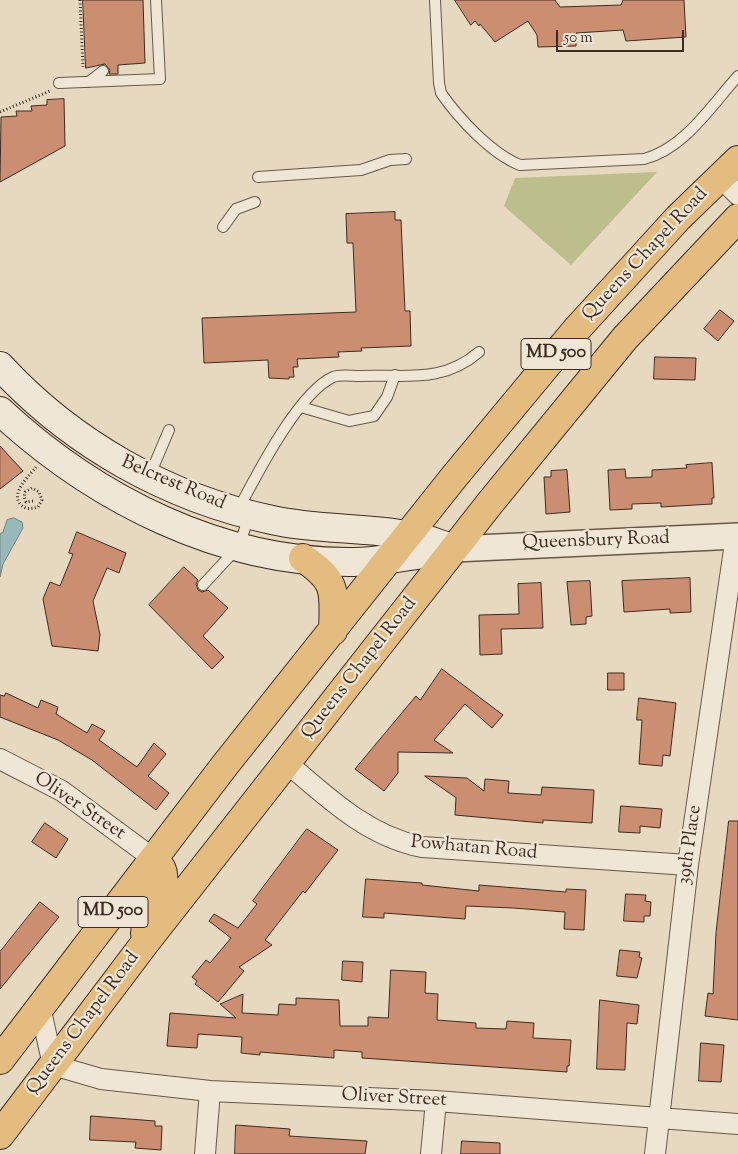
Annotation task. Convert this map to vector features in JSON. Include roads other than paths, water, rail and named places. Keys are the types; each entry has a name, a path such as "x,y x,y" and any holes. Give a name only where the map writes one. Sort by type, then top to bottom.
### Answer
{"main road":[{"name":"Queens Chapel Road","path":"0,1060 225,765 333,631 388,559 576,330 678,218 732,178"},
{"name":"Queens Chapel Road","path":"0,1135 145,943 454,549 624,338 738,218"},
{"name":"Belcrest Road","path":"0,366 23,391 66,428 149,478 211,504 273,521 408,535"},
{"name":"Belcrest Road","path":"0,411 45,450 100,488 176,525 215,540 303,558 353,562 388,559"},
{"path":"149,478 172,501 176,525"},
{"name":"Queensbury Road","path":"408,535 454,549"},
{"name":"Queensbury Road","path":"388,559 454,549"},
{"path":"303,558 322,571 330,581 333,592 333,631"},
{"path":"145,943 146,918 164,879 162,866 154,859"}],"street":[{"name":"Queensbury Road","path":"454,549 737,536"},
{"name":"39th Place","path":"655,1154 688,865 737,536"},
{"name":"Oliver Street","path":"0,759 62,791 154,859"},
{"name":"Powhatan Road","path":"286,762 360,822 407,844 422,848 688,865"},
{"path":"40,1007 53,1065"},
{"name":"Oliver Street","path":"53,1065 101,1079 210,1091 436,1101 738,1124"},
{"path":"205,1154 210,1091"},
{"path":"431,1154 436,1101"}],"lane":[{"path":"57,86 89,82 160,79 156,0"},
{"path":"435,0 439,83 442,93 492,148 507,160 520,165 644,159 658,156 672,147 686,134 738,76"},
{"path":"118,70 128,80"},
{"path":"89,82 103,71"},
{"path":"258,177 361,170 390,160 406,159"},
{"path":"223,227 236,209 255,202"},
{"path":"203,585 239,546 243,513 277,442 301,407 317,389 334,377 427,376 464,365 479,352"},
{"path":"301,407 349,421 374,416 387,397 395,375"},
{"path":"149,478 169,430"}],"water":[{"path":"14,518 22,522 23,528 3,564 0,577 0,534 3,532 7,520"}]}
